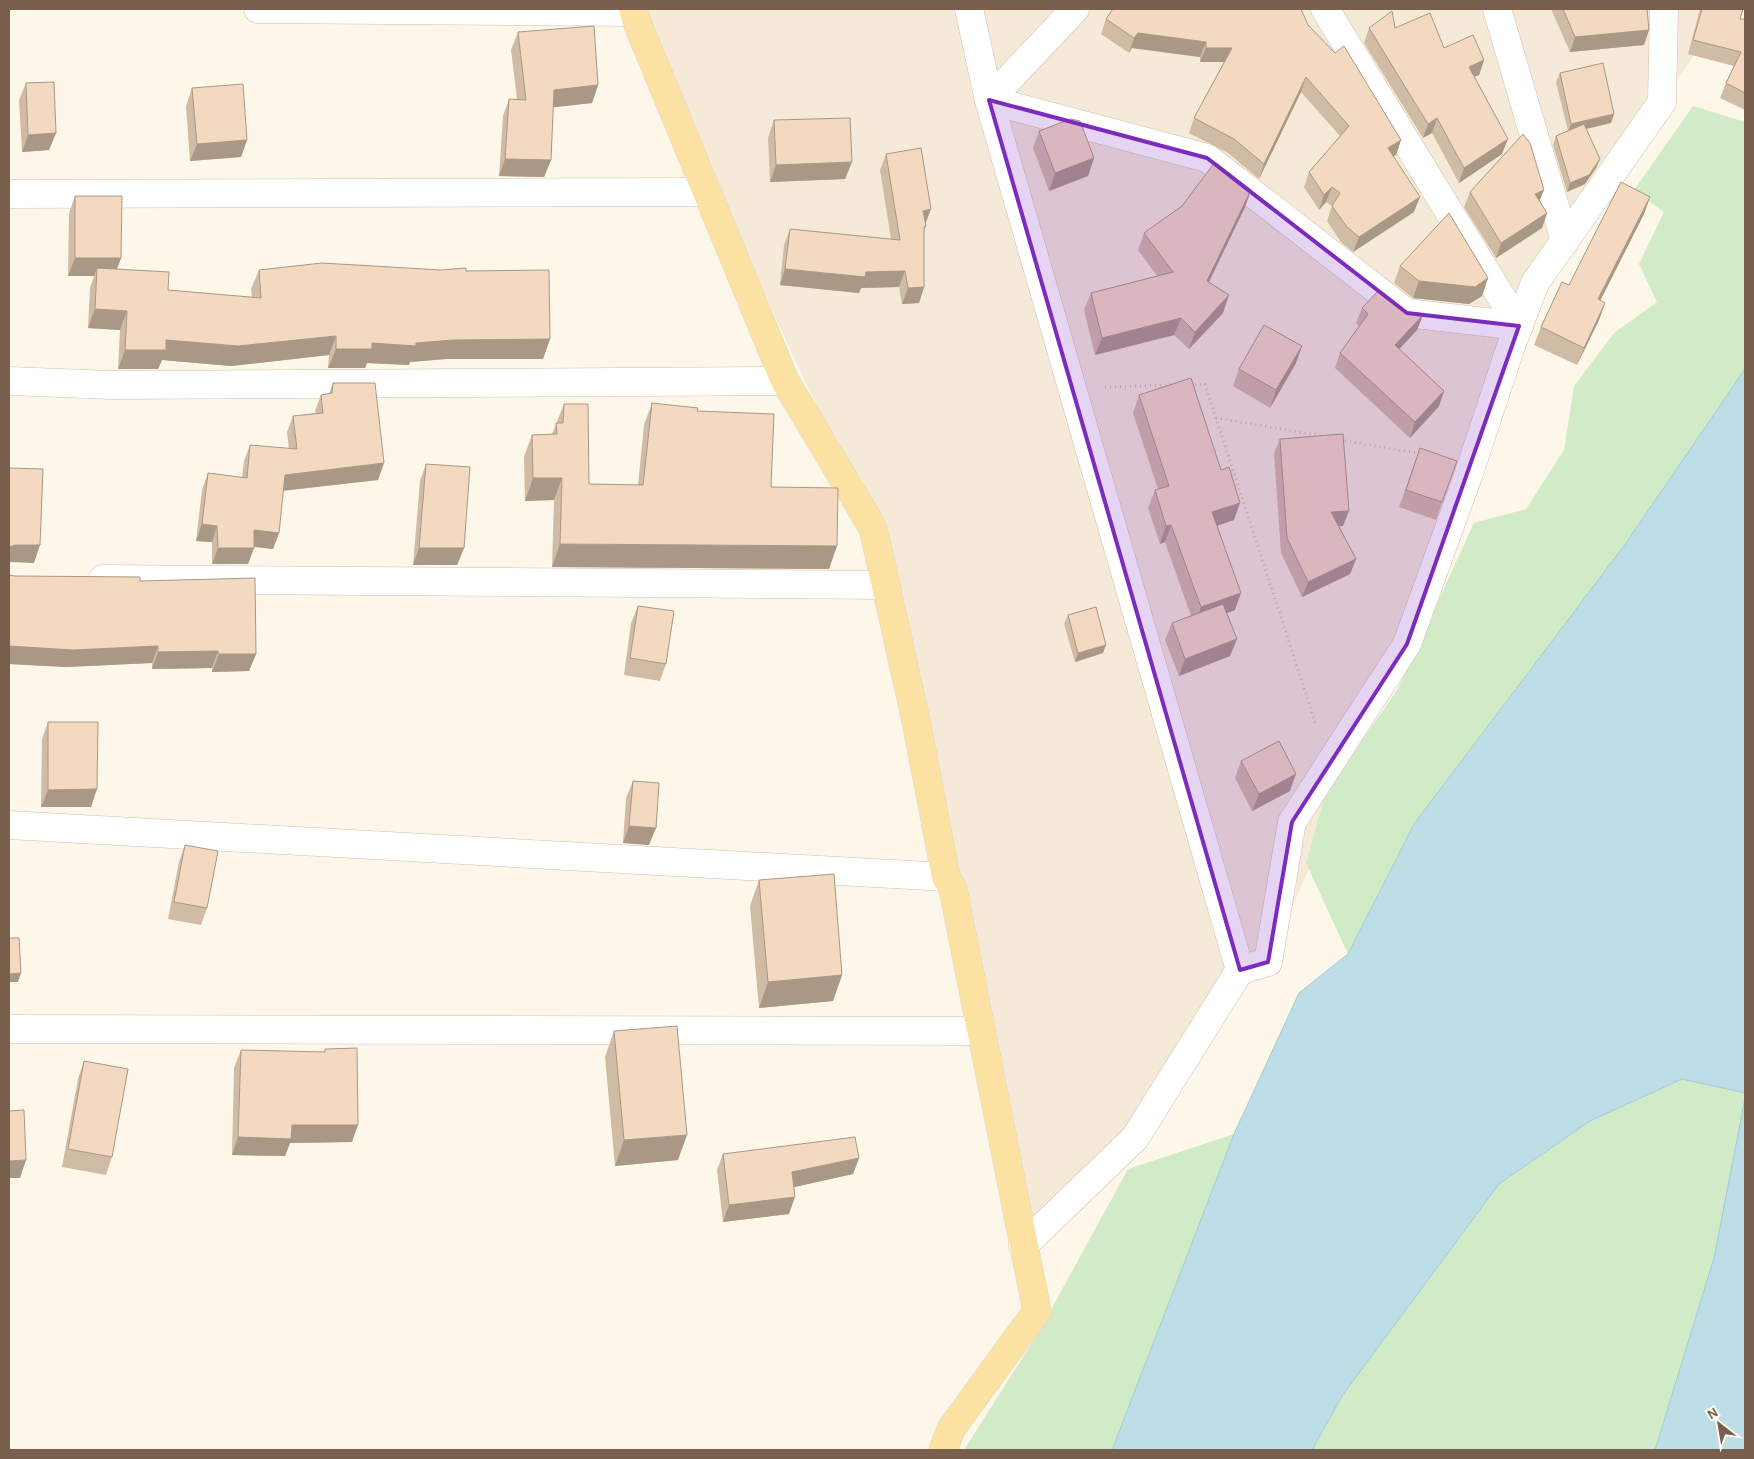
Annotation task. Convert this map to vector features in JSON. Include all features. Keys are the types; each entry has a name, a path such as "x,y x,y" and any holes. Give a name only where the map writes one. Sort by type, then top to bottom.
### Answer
{"main road":[{"path":"634,10 785,381 873,528 916,721 946,877 953,889 1037,1311 951,1429 943,1450"}],"street":[{"path":"258,9 634,10"},
{"path":"969,9 989,100 1240,970"},
{"path":"989,100 1075,9"},
{"path":"1325,9 1519,326"},
{"path":"1497,9 1565,241"},
{"path":"1023,1246 1135,1138 1240,970 1268,962 1292,822 1328,762 1407,644 1535,283 1662,102 1664,9"},
{"path":"989,100 1207,158 1407,313 1519,326"},
{"path":"9,194 707,192"},
{"path":"9,381 112,385 785,381"},
{"path":"78,578 886,585"},
{"path":"9,825 946,877"},
{"path":"9,1029 981,1031"}],"path":[{"path":"1186,385 1205,384 1328,762"},
{"path":"1072,388 1176,385"},
{"path":"1216,418 1325,437"},
{"path":"1334,438 1472,462"}],"highlighted area":[{"path":"989,100 1207,158 1407,313 1519,326 1407,644 1292,822 1268,962 1240,970"}],"shaded area":[{"path":"633,9 1726,9 1662,102 1519,326 1407,644 1268,962 1023,1246 873,528"}],"green space":[{"path":"1693,106 1745,122 1745,369 1626,543 1414,824 1348,954 1306,863 1325,795 1397,690 1474,523 1526,509 1564,450 1574,386 1614,333 1657,302 1639,264 1664,212 1634,190"},
{"path":"1682,1079 1745,1093 1745,1098 1714,1258 1655,1450 1312,1450 1342,1396 1499,1184 1590,1121"},
{"path":"1234,1134 1112,1450 964,1450 1040,1330 1128,1169"}],"water":[{"path":"1745,369 1745,1093 1682,1079 1590,1121 1499,1184 1342,1396 1312,1450 1112,1450 1234,1134 1299,993 1348,954 1414,824 1626,543"},
{"path":"1745,1098 1745,1450 1655,1450 1714,1258"}],"building":[{"path":"1113,9 1301,9 1308,25 1335,53 1344,46 1401,140 1388,148 1420,197 1359,237 1347,227 1332,206 1340,193 1332,187 1324,195 1309,172 1349,126 1306,77 1264,164 1234,139 1194,118 1232,48 1206,48 1206,42 1138,33 1134,38 1106,19"},
{"path":"1563,9 1647,9 1649,30 1575,37"},
{"path":"1702,9 1743,9 1740,19 1745,19 1745,93 1726,83 1741,52 1693,40"},
{"path":"1392,11 1395,28 1430,13 1444,48 1473,35 1484,60 1469,67 1508,139 1464,168 1437,118 1428,124 1369,28"},
{"path":"594,26 598,85 554,90 551,160 505,159 509,99 526,100 518,32"},
{"path":"1603,63 1614,114 1571,124 1560,73"},
{"path":"54,82 56,133 28,135 26,83"},
{"path":"243,84 247,140 197,144 192,88"},
{"path":"850,118 852,162 776,165 774,120"},
{"path":"1071,119 1080,121 1094,158 1055,173 1039,131"},
{"path":"1584,124 1600,159 1589,175 1570,183 1556,136"},
{"path":"1523,134 1530,143 1544,190 1535,194 1547,213 1501,243 1470,192"},
{"path":"921,148 931,209 923,211 926,226 924,227 924,287 908,288 905,271 866,272 865,277 785,269 790,229 900,240 886,154"},
{"path":"1215,162 1251,190 1207,281 1229,295 1195,332 1181,318 1102,338 1091,293 1173,272 1144,233 1182,206"},
{"path":"1621,182 1650,197 1598,299 1605,303 1584,348 1541,327 1562,282 1569,285"},
{"path":"75,196 122,196 121,258 75,258"},
{"path":"1449,213 1488,278 1475,287 1419,281 1400,266"},
{"path":"322,263 441,270 466,268 466,271 549,270 550,339 453,340 416,343 416,346 372,343 372,349 336,349 336,336 238,346 166,340 166,350 125,350 127,311 95,309 97,268 169,272 168,290 261,298 259,270"},
{"path":"1378,291 1403,311 1423,315 1395,345 1444,391 1415,422 1340,353 1368,314 1362,308"},
{"path":"1264,325 1302,346 1276,390 1239,369"},
{"path":"1191,378 1221,470 1229,467 1240,503 1212,512 1241,593 1201,607 1171,525 1166,526 1155,490 1169,486 1139,395"},
{"path":"333,383 375,383 384,463 285,475 279,533 254,530 254,548 218,548 217,526 202,524 208,473 247,478 250,445 297,449 293,416 323,413 321,395 332,393"},
{"path":"652,403 698,408 697,411 774,414 771,487 838,488 837,546 560,544 562,478 533,478 532,435 557,434 556,423 563,423 564,404 588,404 589,484 643,485"},
{"path":"1343,434 1349,511 1331,512 1356,559 1308,582 1287,538 1280,439"},
{"path":"1420,448 1457,461 1442,502 1406,490"},
{"path":"426,464 470,467 464,548 419,548"},
{"path":"9,468 43,469 40,545 15,545 9,547"},
{"path":"9,575 140,577 140,581 255,578 256,654 219,654 218,651 158,652 158,646 73,650 9,646"},
{"path":"1223,604 1237,639 1185,659 1172,623"},
{"path":"638,606 674,611 666,664 630,658"},
{"path":"1096,607 1106,645 1078,653 1068,615"},
{"path":"48,722 98,722 97,789 48,790"},
{"path":"1279,741 1296,774 1259,794 1241,761"},
{"path":"633,781 659,783 656,828 629,826"},
{"path":"185,845 218,851 207,908 174,902"},
{"path":"834,874 842,975 768,982 759,880"},
{"path":"9,938 19,938 21,973 9,974"},
{"path":"677,1026 687,1135 624,1140 614,1031"},
{"path":"357,1048 358,1125 292,1125 291,1139 238,1137 241,1050 325,1052 325,1049"},
{"path":"84,1061 128,1069 112,1157 68,1149"},
{"path":"24,1110 26,1160 9,1161 9,1111"},
{"path":"855,1137 859,1158 792,1172 795,1197 729,1205 723,1154"}]}
